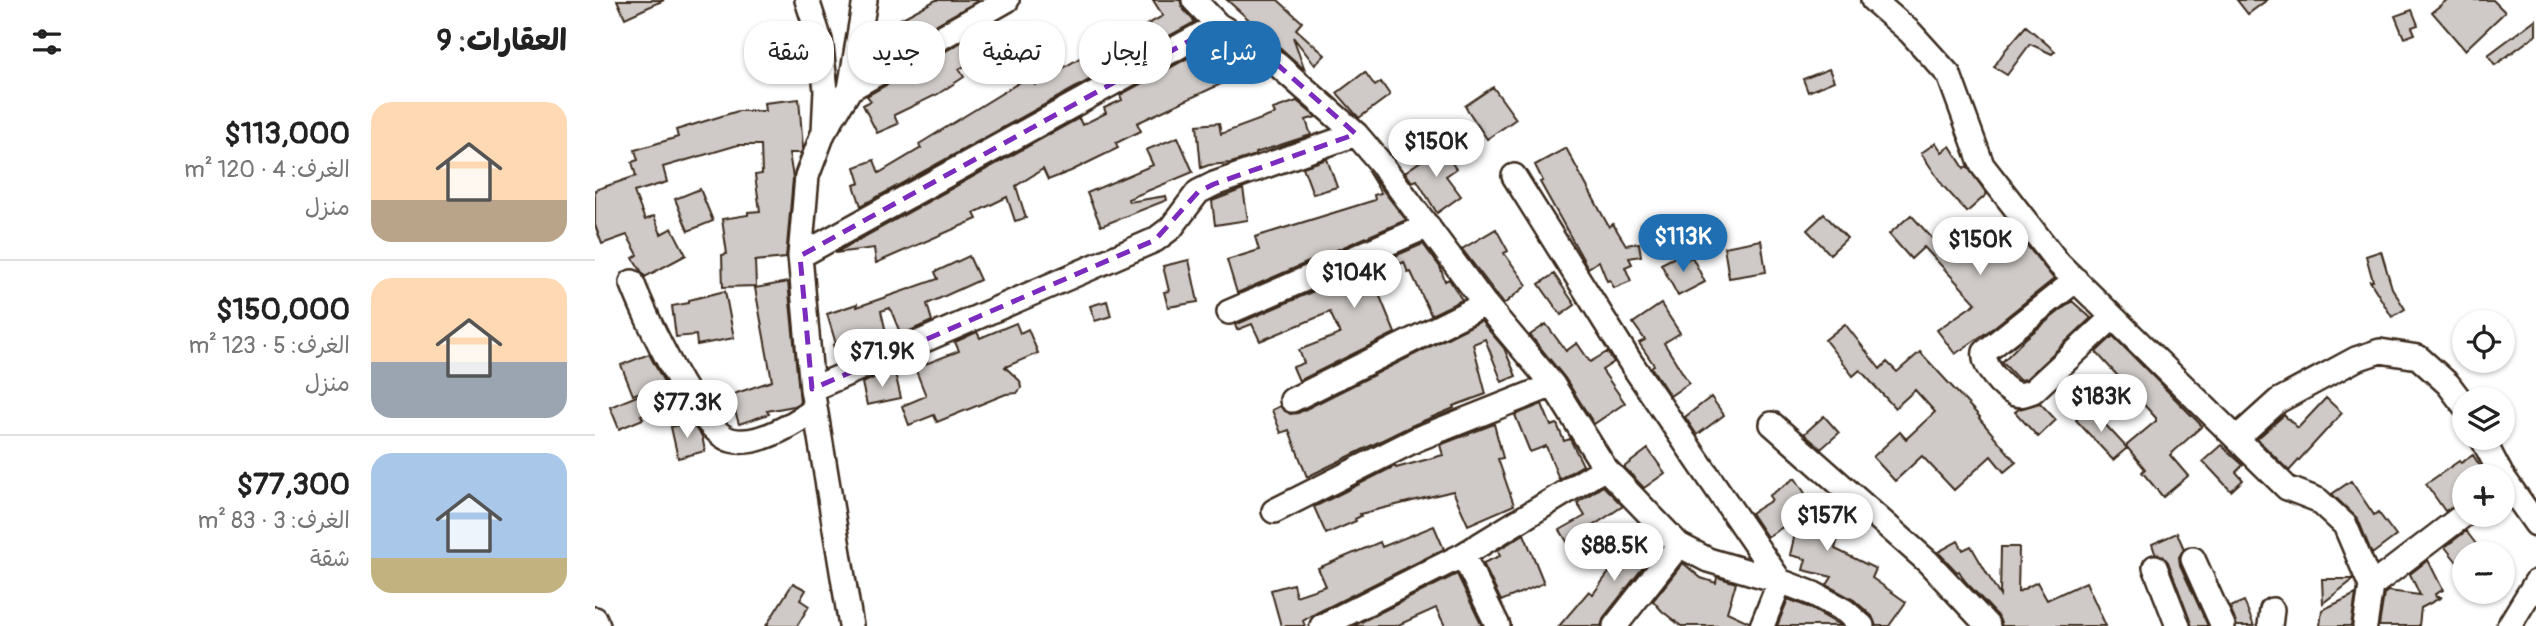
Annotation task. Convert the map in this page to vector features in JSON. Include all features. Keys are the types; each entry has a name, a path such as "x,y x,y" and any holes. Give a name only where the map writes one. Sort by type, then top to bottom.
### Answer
{"street":[{"path":"807,0 824,62 824,131"},
{"path":"851,626 814,399 800,256 807,176 824,131 850,89 865,0"},
{"path":"850,89 1007,0"},
{"path":"1193,0 1214,21"},
{"path":"1873,0 1910,32 1949,75 1982,165 2059,264 2287,488 2318,500 2345,525 2371,586 2365,626"},
{"path":"800,256 1186,43"},
{"path":"1281,68 1356,134 1485,304 1553,385 1605,468 1679,545 1708,560 1814,594 1845,611 1861,626"},
{"path":"632,282 641,305 690,399 715,432 729,440 744,441 796,422 814,399 1154,240 1171,228 1198,192 1356,134"},
{"path":"1514,176 1630,363 1780,581"},
{"path":"1229,312 1428,226"},
{"path":"2076,280 1985,352 1983,360 1986,366 2004,385 2015,394 2023,395 2033,391 2113,317"},
{"path":"1291,400 1485,304"},
{"path":"2237,438 2278,401 2356,359 2379,351 2418,357 2452,389"},
{"path":"1273,511 1417,439 1553,385"},
{"path":"1772,424 1928,562 1988,626"},
{"path":"1322,626 1463,555 1605,468"},
{"path":"2515,497 2536,524"},
{"path":"2371,586 2452,524"},
{"path":"1615,626 1679,545"},
{"path":"1463,555 1498,626"},
{"path":"2193,559 2223,626"},
{"path":"2155,568 2178,626"},
{"path":"1762,626 1780,581"},
{"path":"2509,626 2536,582"},
{"path":"595,619 598,626"}],"highlighted area":[{"path":"1218,25 1262,51 1356,134 1214,184 1198,192 1155,240 812,389 800,256"}],"building":[{"path":"617,0 664,0 625,18"},
{"path":"936,0 979,0 942,21 897,21"},
{"path":"1153,0 1180,0 1183,9 1194,21 1186,21 1186,27 1172,34 1172,21 1154,21 1163,16"},
{"path":"1227,0 1278,0 1302,22 1296,29 1325,55 1315,65 1293,37 1305,70 1281,48 1281,21 1250,21"},
{"path":"2237,0 2267,0 2248,14"},
{"path":"2447,0 2493,0 2505,12 2465,50 2432,12"},
{"path":"2412,10 2418,25 2412,27 2415,34 2404,38 2395,16"},
{"path":"2536,19 2536,35 2495,65 2488,55"},
{"path":"2026,26 2055,51 2052,54 2030,44 2007,75 1994,67"},
{"path":"959,44 959,80 938,94 894,115 898,124 877,133 863,105 871,101 867,96 888,84 945,84 945,52"},
{"path":"1079,58 1079,84 1082,84 861,206 854,185 860,183 855,167 874,160 879,173 921,148 919,144 1017,84 1065,84 1065,67"},
{"path":"1186,59 1186,84 1221,84 1137,123 1141,131 1116,143 1118,148 1048,180 1043,169 1016,186 1026,218 1015,221 1007,197 974,213 977,219 876,263 874,248 835,253 1079,118 1082,125 1106,113 1104,108 1122,100 1120,95 1140,84 1172,84 1172,67"},
{"path":"1829,69 1834,81 1808,92 1803,79"},
{"path":"1365,72 1375,86 1381,82 1390,95 1359,118 1337,93"},
{"path":"1493,87 1516,119 1487,139 1465,106"},
{"path":"799,99 803,148 801,153 789,153 793,178 786,258 755,261 756,286 723,287 722,255 727,254 722,219 760,211 755,175 762,174 761,145 738,145 663,167 667,182 634,192 645,220 654,216 661,234 672,228 686,255 645,277 633,258 638,255 627,235 602,244 595,225 595,190 636,176 632,162 638,160 635,150 678,137 676,130 738,111 765,111 764,103"},
{"path":"1297,101 1316,117 1306,120 1311,135 1231,163 1201,168 1197,125 1219,123 1221,134 1275,114 1273,109"},
{"path":"1178,137 1193,172 1128,199 1129,202 1166,196 1167,200 1101,226 1087,193 1153,165 1146,150"},
{"path":"1936,143 1942,152 1950,146 1964,168 1967,166 1987,194 1967,212 1944,187 1921,153"},
{"path":"1441,147 1456,169 1446,176 1461,196 1437,213 1417,180 1412,182 1405,172"},
{"path":"1566,148 1609,227 1613,224 1626,245 1639,243 1641,256 1629,258 1632,264 1625,267 1631,281 1614,288 1610,280 1607,281 1599,261 1588,268 1540,182 1543,181 1535,165"},
{"path":"1327,159 1337,187 1313,194 1303,167"},
{"path":"1367,170 1406,220 1237,293 1227,260 1259,250 1255,237 1375,200 1374,195 1381,193"},
{"path":"700,189 713,221 688,231 675,199"},
{"path":"1243,189 1248,220 1215,225 1212,201"},
{"path":"1824,214 1847,238 1830,254 1807,230"},
{"path":"1654,215 1662,225 1649,235 1641,224"},
{"path":"1911,215 1941,248 1966,228 1986,250 2012,227 2054,279 1993,328 1955,354 1937,330 1976,303 1924,247 1911,259 1889,234"},
{"path":"1496,229 1508,251 1504,253 1527,285 1504,304 1462,249"},
{"path":"1761,240 1766,272 1729,278 1724,247"},
{"path":"1423,244 1440,267 1445,281 1449,279 1462,300 1431,315 1404,262 1377,275 1384,292 1379,294 1395,333 1299,381 1293,367 1304,363 1299,350 1340,334 1330,312 1260,341 1252,324 1237,330 1235,325"},
{"path":"2381,251 2392,288 2405,309 2392,317 2370,281 2373,281 2366,256"},
{"path":"1681,254 1685,261 1692,257 1705,282 1678,296 1661,264"},
{"path":"969,256 980,280 927,304 932,321 901,335 890,308 881,311 888,341 839,362 827,314 857,304 857,307 938,279 935,272"},
{"path":"1189,260 1198,302 1168,307 1164,292 1169,291 1163,266"},
{"path":"1554,274 1575,305 1561,315 1539,284"},
{"path":"788,282 800,402 794,406 767,411 769,414 739,424 734,408 729,409 725,397 772,381 755,288"},
{"path":"725,291 734,338 697,345 696,335 676,337 672,306"},
{"path":"1107,301 1111,316 1095,321 1090,306"},
{"path":"2072,301 2091,318 2026,379 2019,380 2002,362 2026,338"},
{"path":"1661,304 1680,333 1664,343 1689,383 1670,396 1651,367 1654,365 1639,343 1645,340 1633,323"},
{"path":"1481,321 1504,348 1516,376 1502,382 1485,339 1473,344 1486,394 1453,406 1454,408 1307,477 1289,430 1281,433 1272,410 1280,406 1290,414 1298,413"},
{"path":"1016,323 1020,333 1028,329 1038,353 1005,367 1020,381 1021,388 1017,393 1006,394 937,422 934,415 909,425 902,406 926,396 915,368 959,351 955,342 977,332 980,338"},
{"path":"1546,324 1566,351 1577,343 1590,362 1607,352 1614,362 1602,370 1625,403 1594,424 1565,378 1530,335"},
{"path":"1845,324 1880,369 1887,362 1897,372 1920,352 1980,417 2016,462 2004,472 1991,456 1954,490 1922,456 1895,481 1873,457 1900,432 1906,439 1935,412 1915,390 1895,408 1860,370 1853,376 1825,340"},
{"path":"2113,336 2202,426 2170,455 2188,476 2163,497 2142,472 2145,469 2126,446 2156,421 2156,418 2096,352"},
{"path":"649,354 664,382 633,395 621,365"},
{"path":"894,369 901,398 867,405 862,383"},
{"path":"644,393 651,411 641,415 643,419 619,429 610,407"},
{"path":"1711,397 1724,415 1697,435 1685,417"},
{"path":"2326,398 2342,413 2289,471 2257,439 2284,415 2298,428"},
{"path":"2040,403 2056,420 2038,437 2015,412"},
{"path":"1542,404 1551,426 1557,424 1564,441 1570,439 1583,465 1559,479 1546,446 1530,452 1515,415"},
{"path":"2090,408 2127,448 2113,460 2076,420"},
{"path":"1824,416 1839,433 1821,449 1804,434"},
{"path":"690,422 702,436 705,451 678,458 671,427"},
{"path":"1494,424 1503,458 1498,459 1514,505 1468,525 1453,491 1360,514 1356,521 1326,534 1314,507 1395,466 1396,468 1443,455 1440,445"},
{"path":"2221,445 2243,465 2236,472 2243,480 2231,491 2203,461"},
{"path":"1648,449 1665,473 1644,488 1624,467"},
{"path":"2473,455 2479,464 2455,464 2459,461 2461,463"},
{"path":"2452,466 2452,507 2445,511 2426,484"},
{"path":"1795,478 1825,524 1841,528 1835,549 1876,569 1872,578 1906,602 1889,626 1876,626 1872,616 1854,600 1827,585 1832,577 1803,570 1806,559 1790,555 1799,517 1767,537 1751,513 1772,500 1769,496"},
{"path":"2351,481 2374,515 2378,512 2396,536 2372,554 2358,519 2332,494"},
{"path":"1603,486 1623,506 1591,527 1601,544 1577,558 1560,530 1585,516 1577,503"},
{"path":"1434,526 1444,549 1316,613 1303,621 1305,626 1281,626 1271,590 1293,584 1296,596 1326,586 1318,568 1380,542 1382,547"},
{"path":"1641,529 1645,529 1660,546 1604,617 1601,626 1559,626 1589,591 1593,594"},
{"path":"2466,531 2474,541 2453,541"},
{"path":"2177,533 2184,549 2179,557 2180,565 2208,626 2192,626 2168,562 2155,553 2152,544"},
{"path":"1524,534 1544,583 1501,601 1483,563 1500,556 1498,550"},
{"path":"1958,541 1963,550 1971,546 2000,596 2001,547 2019,547 2018,592 2037,582 2047,600 2086,582 2106,626 2002,626 1998,616 1959,571 1938,552"},
{"path":"2452,542 2452,556 2445,547"},
{"path":"2428,560 2443,590 2435,594 2436,597 2442,597 2421,608 2419,626 2379,626 2384,594 2388,591 2420,595 2410,574"},
{"path":"1683,563 1701,578 1716,583 1717,577 1736,583 1727,612 1749,622 1748,626 1681,626 1662,611 1653,601"},
{"path":"1457,574 1482,626 1445,626 1436,608 1396,626 1353,626"},
{"path":"2322,579 2353,579 2353,580 2323,603"},
{"path":"793,583 806,590 800,600 809,606 797,626 766,626"},
{"path":"2356,594 2351,626 2320,626 2322,610"},
{"path":"1788,599 1808,607 1841,626 1777,626"},
{"path":"2244,601 2254,626 2237,626 2230,607"}]}
